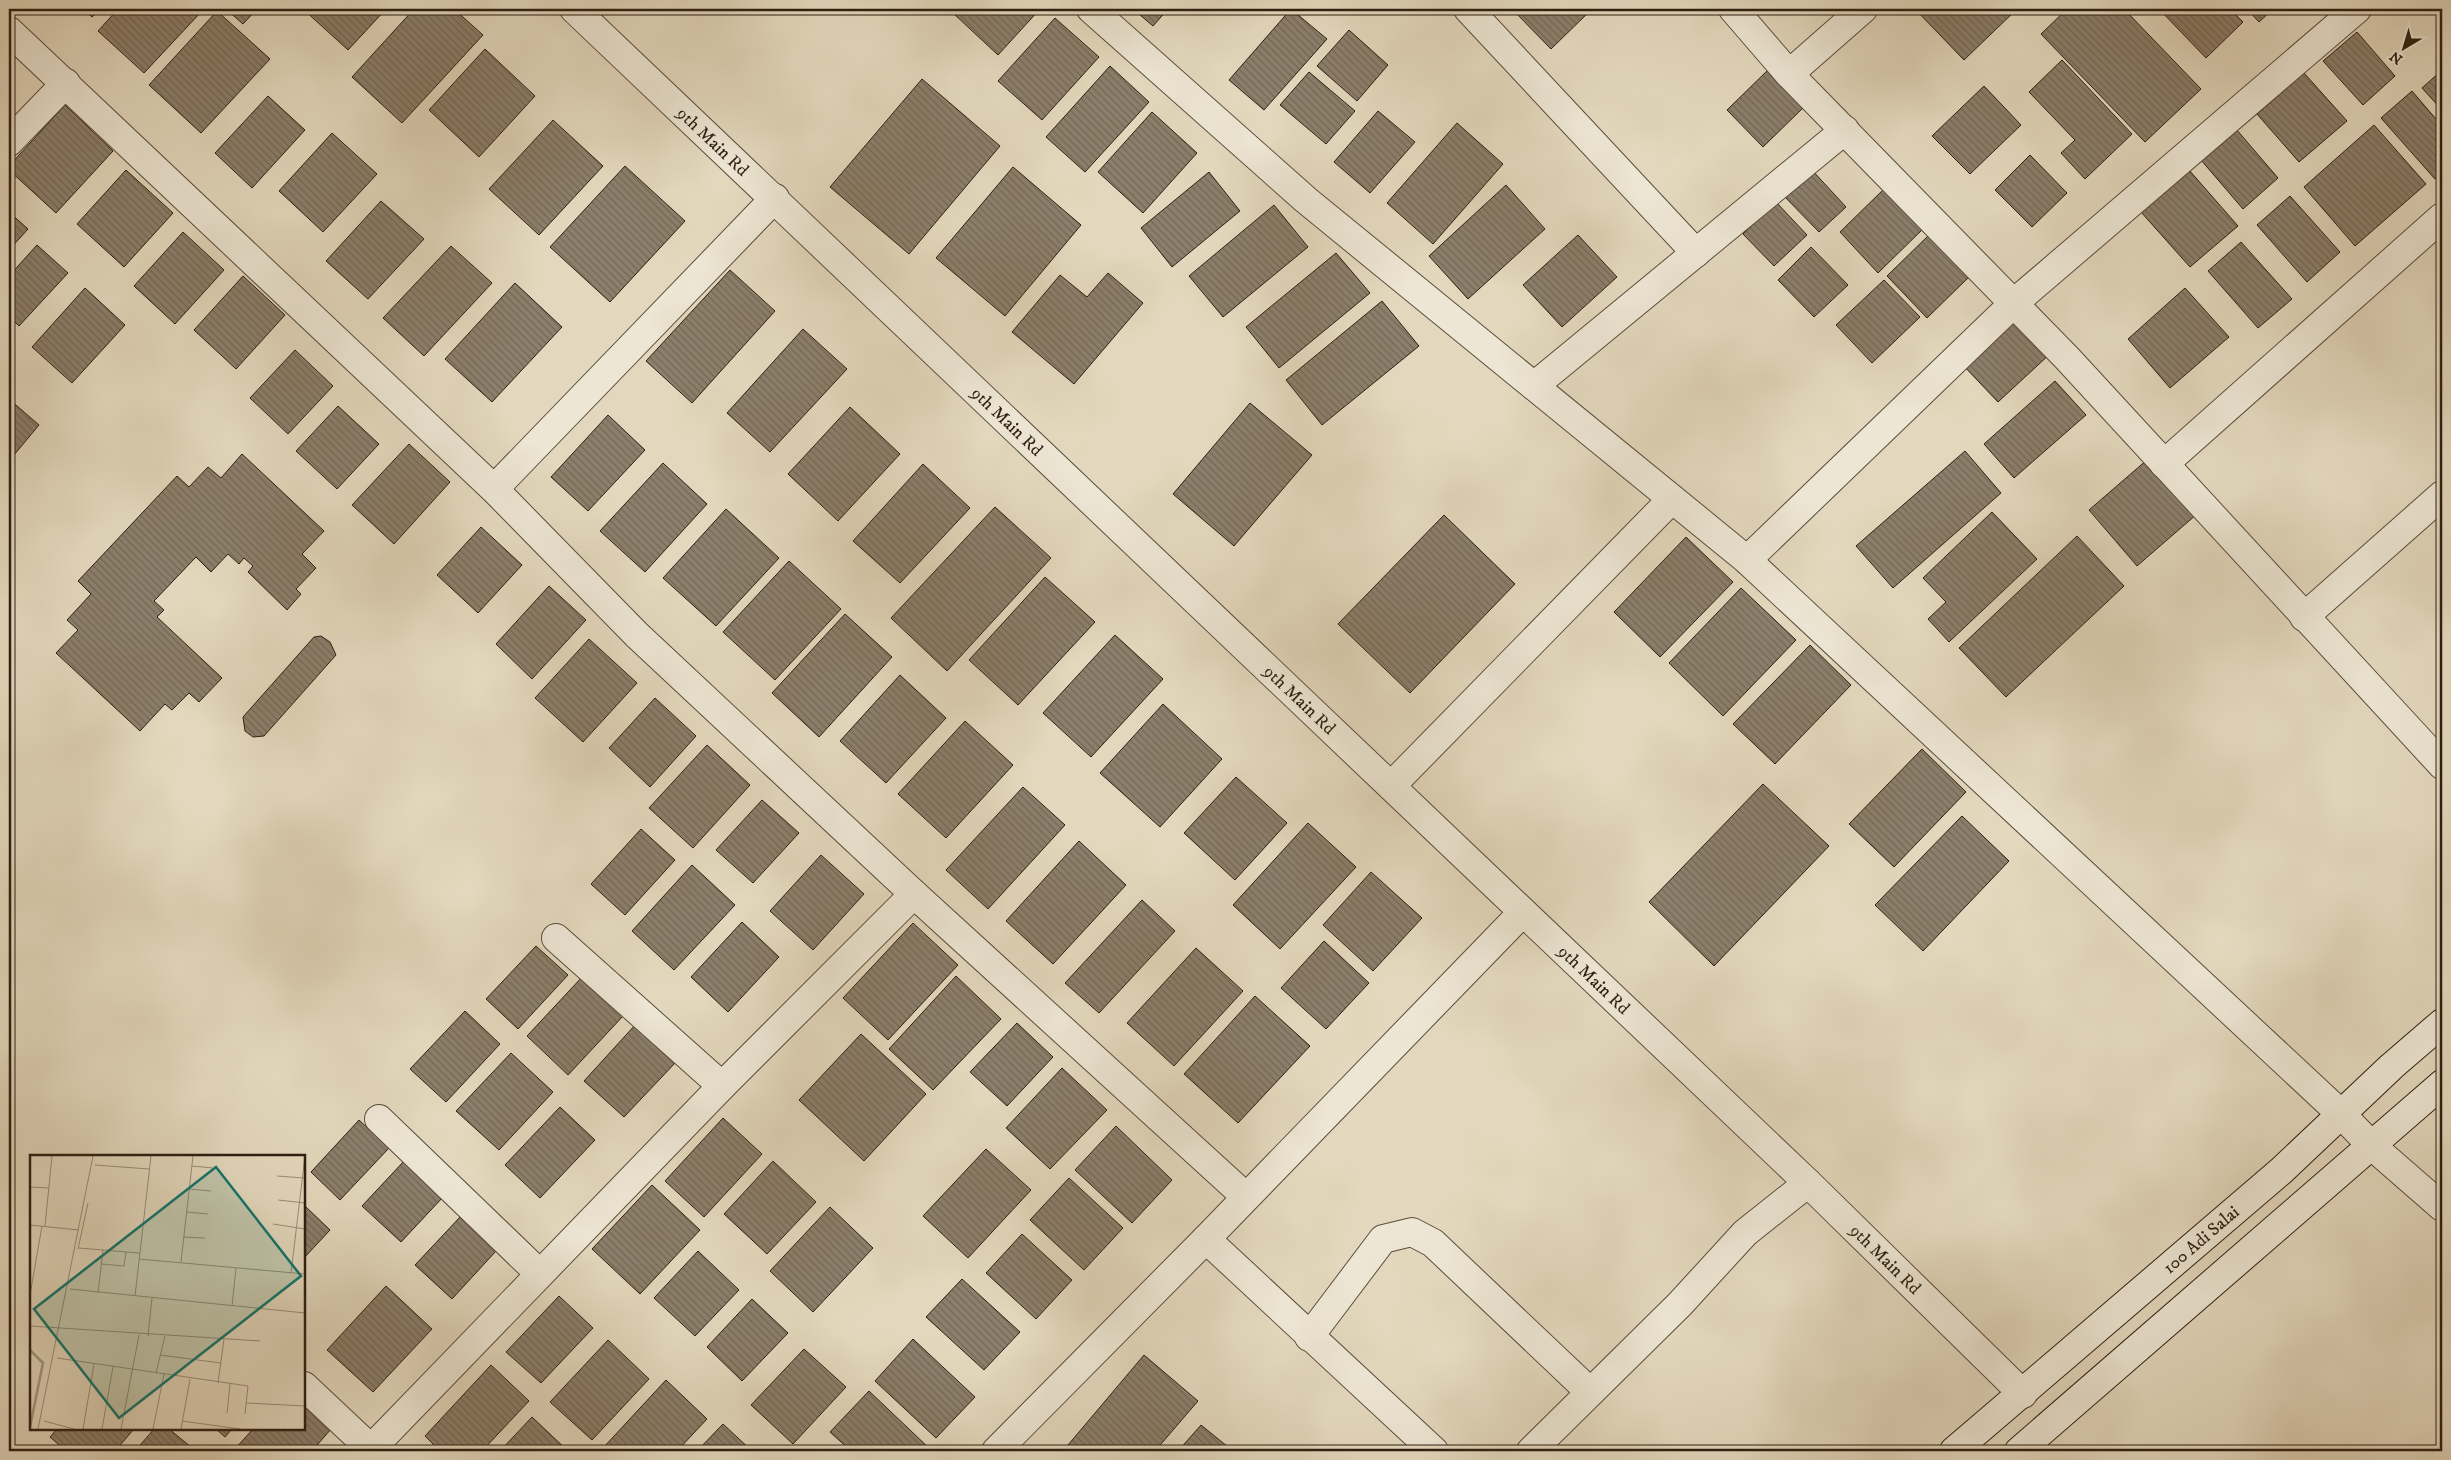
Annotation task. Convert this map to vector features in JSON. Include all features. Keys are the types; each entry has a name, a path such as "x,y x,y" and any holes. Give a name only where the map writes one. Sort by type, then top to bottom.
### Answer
{"street":[{"name":"9th Main Rd","path":"574,9 775,198 1808,1183 2023,1394"},
{"path":"1091,9 1306,200 1747,560 2372,1146 2442,1207"},
{"path":"1468,9 1696,253"},
{"path":"1733,9 1789,74 2014,303 2442,765"},
{"path":"1789,74 1863,9"},
{"path":"1747,560 2014,303 2357,9"},
{"path":"9,31 494,489 637,635 914,894 1245,1196"},
{"path":"9,142 66,83"},
{"path":"1534,386 1844,130"},
{"path":"494,489 775,198"},
{"path":"2164,464 2442,217"},
{"path":"2304,618 2442,495"},
{"path":"1391,786 1672,499"},
{"path":"305,1387 370,1450 722,1086 914,894"},
{"path":"996,1451 1206,1239 1245,1196 1522,912"},
{"path":"556,938 722,1086"},
{"name":"100 Adi Salai","path":"1954,1451 2023,1394 2281,1171 2340,1114 2442,1023"},
{"path":"2019,1451 2315,1192 2372,1146 2442,1084"},
{"path":"379,1119 540,1274"},
{"path":"1531,1451 1589,1391 1680,1304 1746,1233 1808,1183"},
{"path":"1309,1337 1383,1239 1412,1232 1433,1243 1589,1391"},
{"path":"1206,1239 1309,1337 1434,1451"}],"building":[{"path":"83,9 100,9 92,17"},
{"path":"118,9 200,9 202,11 144,73 98,31"},
{"path":"226,9 257,9 243,24"},
{"path":"303,9 386,9 348,50"},
{"path":"414,9 454,9 483,35 402,123 352,77"},
{"path":"959,9 1040,9 998,55 954,14"},
{"path":"1133,9 1168,9 1153,26"},
{"path":"1291,9 1327,39 1264,110 1229,80"},
{"path":"1512,9 1592,9 1551,49"},
{"path":"1915,9 2017,9 1964,60"},
{"path":"2067,9 2124,9 2201,89 2145,142 2041,34"},
{"path":"2159,9 2230,9 2243,22 2206,58"},
{"path":"2247,9 2273,9 2259,22"},
{"path":"217,11 270,59 201,133 149,85"},
{"path":"1055,18 1099,57 1042,120 998,81"},
{"path":"1349,30 1388,65 1357,101 1317,66"},
{"path":"2357,32 2395,76 2363,105 2323,61"},
{"path":"485,49 535,96 479,157 429,110"},
{"path":"2062,60 2132,134 2085,179 2061,153 2075,140 2029,92"},
{"path":"1110,66 1149,102 1085,172 1046,137"},
{"path":"1770,68 1806,105 1763,147 1727,110"},
{"path":"2442,70 2442,110 2422,88"},
{"path":"1309,72 1355,111 1326,144 1280,105"},
{"path":"2304,73 2347,121 2299,162 2257,114"},
{"path":"922,79 1000,146 909,254 830,187"},
{"path":"1984,86 2021,125 1970,174 1932,136"},
{"path":"2412,91 2442,126 2442,172 2435,179 2381,118"},
{"path":"268,96 305,130 252,188 215,153"},
{"path":"65,105 113,151 56,213 9,170 9,166"},
{"path":"1378,111 1415,142 1370,193 1334,162"},
{"path":"1152,112 1197,153 1143,213 1098,172"},
{"path":"553,120 603,166 539,235 489,189"},
{"path":"1457,123 1503,164 1433,244 1387,203"},
{"path":"2374,125 2426,184 2355,246 2304,187"},
{"path":"2236,129 2278,178 2243,209 2201,160"},
{"path":"332,133 377,174 323,232 279,191"},
{"path":"2030,155 2067,193 2032,227 1995,190"},
{"path":"625,166 685,221 610,302 550,247"},
{"path":"1013,167 1081,225 1005,316 936,258"},
{"path":"1811,169 1846,207 1819,232 1783,195"},
{"path":"126,170 173,213 124,267 77,224"},
{"path":"2189,170 2238,226 2190,267 2141,212"},
{"path":"1209,172 1240,211 1172,267 1141,228"},
{"path":"1506,185 1545,229 1468,299 1429,256"},
{"path":"1887,186 1926,226 1878,273 1840,232"},
{"path":"2290,196 2340,252 2307,282 2257,225"},
{"path":"381,201 424,239 368,299 326,261"},
{"path":"1776,202 1807,235 1774,266 1743,234"},
{"path":"1274,205 1308,247 1223,317 1189,276"},
{"path":"9,212 28,229 9,250"},
{"path":"183,232 224,270 175,324 134,286"},
{"path":"1578,235 1617,277 1562,327 1523,285"},
{"path":"1929,235 1969,277 1927,318 1887,276"},
{"path":"2241,242 2292,299 2258,328 2208,271"},
{"path":"37,245 68,273 19,326 9,316 9,276"},
{"path":"451,246 492,283 424,356 383,318"},
{"path":"1811,247 1848,285 1814,317 1778,280"},
{"path":"1336,253 1370,293 1279,368 1246,327"},
{"path":"730,270 775,311 692,403 646,361"},
{"path":"1108,273 1143,303 1074,384 1012,332 1060,275 1087,297"},
{"path":"243,276 285,315 236,369 194,330"},
{"path":"1884,280 1920,317 1872,363 1836,325"},
{"path":"515,283 562,327 492,402 445,359"},
{"path":"85,288 125,325 72,383 32,347"},
{"path":"2185,288 2229,337 2170,388 2128,339"},
{"path":"1382,301 1419,346 1322,425 1286,380"},
{"path":"2014,313 2051,353 1998,402 1961,363"},
{"path":"803,329 847,369 770,452 727,413"},
{"path":"295,350 333,386 288,434 250,398"},
{"path":"2055,381 2086,415 2014,478 1984,444"},
{"path":"9,399 39,425 9,461"},
{"path":"1250,403 1312,455 1234,546 1173,494"},
{"path":"338,406 379,444 337,489 296,451"},
{"path":"850,407 900,454 838,521 788,474"},
{"path":"608,415 645,450 588,511 551,477"},
{"path":"409,444 450,482 394,544 352,505"},
{"path":"1965,451 2001,493 1893,588 1856,546"},
{"path":"242,454 324,531 302,554 316,568 296,589 301,594 287,610 248,572 253,566 244,558 239,564 228,554 211,572 196,557 154,601 164,610 157,617 222,678 199,702 189,693 172,710 165,704 140,731 56,653 78,630 67,620 91,594 78,581 177,476 189,487 208,467 221,478"},
{"path":"2148,459 2197,514 2137,566 2089,510"},
{"path":"663,463 707,504 645,572 600,531"},
{"path":"923,464 970,508 900,583 853,541"},
{"path":"995,507 1051,558 947,671 891,618"},
{"path":"726,509 779,558 716,626 663,578"},
{"path":"1992,512 2037,559 1949,642 1928,619 1946,602 1923,578"},
{"path":"1444,515 1515,584 1410,693 1338,624"},
{"path":"481,527 522,565 478,613 437,575"},
{"path":"2077,536 2124,586 2006,697 1959,648"},
{"path":"1686,537 1733,582 1660,657 1614,612"},
{"path":"789,561 841,609 775,680 723,632"},
{"path":"1045,577 1095,622 1018,705 969,660"},
{"path":"549,586 586,620 532,679 496,644"},
{"path":"1741,588 1796,640 1723,716 1669,663"},
{"path":"845,614 892,657 819,737 772,693"},
{"path":"1115,635 1163,679 1091,757 1043,713"},
{"path":"321,636 330,642 336,655 264,736 253,737 245,731 243,717 314,637"},
{"path":"589,639 637,683 583,742 535,698"},
{"path":"1810,645 1851,685 1775,764 1733,724"},
{"path":"900,675 946,718 886,783 840,741"},
{"path":"655,698 696,736 650,787 609,748"},
{"path":"1163,704 1222,759 1160,827 1100,773"},
{"path":"965,721 1013,765 946,838 898,794"},
{"path":"707,745 750,785 693,848 649,808"},
{"path":"1922,749 1966,792 1894,867 1849,824"},
{"path":"1236,777 1287,823 1235,880 1184,833"},
{"path":"1763,784 1829,846 1714,966 1649,902"},
{"path":"1023,787 1065,825 988,909 946,870"},
{"path":"762,800 799,833 753,883 716,850"},
{"path":"1962,816 2009,861 1923,951 1875,905"},
{"path":"1308,823 1356,867 1280,949 1233,905"},
{"path":"641,829 675,860 625,915 591,884"},
{"path":"1079,841 1126,885 1053,964 1006,921"},
{"path":"821,855 864,894 813,950 770,911"},
{"path":"692,865 735,905 674,970 632,931"},
{"path":"1371,872 1422,918 1373,971 1323,925"},
{"path":"1142,900 1175,931 1099,1013 1065,983"},
{"path":"742,922 779,957 728,1012 691,977"},
{"path":"913,923 958,965 888,1040 843,998"},
{"path":"1324,941 1369,983 1326,1029 1281,988"},
{"path":"536,946 568,975 518,1029 486,999"},
{"path":"1196,948 1243,991 1174,1066 1127,1023"},
{"path":"583,976 624,1015 568,1075 527,1036"},
{"path":"956,976 1001,1019 933,1090 889,1049"},
{"path":"1255,996 1310,1046 1238,1123 1184,1074"},
{"path":"465,1011 500,1044 446,1102 410,1069"},
{"path":"1017,1023 1053,1057 1007,1106 970,1072"},
{"path":"636,1024 676,1062 624,1117 584,1081"},
{"path":"861,1034 926,1094 864,1161 799,1100"},
{"path":"511,1053 553,1092 499,1150 456,1111"},
{"path":"1062,1068 1107,1110 1050,1169 1006,1128"},
{"path":"560,1107 595,1140 540,1198 505,1165"},
{"path":"723,1118 762,1154 704,1217 665,1181"},
{"path":"359,1120 389,1148 340,1200 311,1172"},
{"path":"1116,1126 1172,1180 1132,1223 1075,1170"},
{"path":"986,1149 1031,1190 968,1258 923,1216"},
{"path":"405,1160 444,1196 401,1242 362,1206"},
{"path":"773,1161 816,1202 767,1254 724,1214"},
{"path":"1069,1178 1123,1228 1084,1270 1030,1220"},
{"path":"652,1185 700,1230 640,1294 592,1249"},
{"path":"305,1206 330,1230 305,1257"},
{"path":"830,1207 873,1248 813,1312 770,1271"},
{"path":"461,1216 497,1250 452,1299 415,1265"},
{"path":"1022,1234 1072,1280 1036,1319 986,1273"},
{"path":"698,1251 739,1290 695,1336 654,1298"},
{"path":"962,1279 1020,1332 984,1370 926,1317"},
{"path":"386,1286 432,1329 373,1392 327,1350"},
{"path":"559,1296 593,1328 541,1383 506,1352"},
{"path":"752,1299 788,1333 742,1381 707,1347"},
{"path":"913,1339 975,1397 936,1438 875,1381"},
{"path":"608,1340 649,1379 592,1440 550,1402"},
{"path":"804,1349 846,1387 793,1444 751,1405"},
{"path":"1144,1355 1198,1401 1155,1451 1076,1451 1068,1445"},
{"path":"491,1365 529,1401 482,1451 440,1451 425,1436"},
{"path":"666,1380 707,1419 677,1451 604,1451 602,1449"},
{"path":"869,1391 930,1449 928,1451 851,1451 830,1432"},
{"path":"305,1407 331,1429 312,1451 233,1451 252,1430 305,1430"},
{"path":"532,1417 568,1451 500,1451"},
{"path":"723,1424 752,1451 697,1451"},
{"path":"1201,1425 1233,1451 1178,1451"},
{"path":"56,1430 133,1430 115,1451 66,1451 50,1437"},
{"path":"153,1430 170,1430 196,1451 135,1451"},
{"path":"217,1430 231,1430 225,1437"}]}
